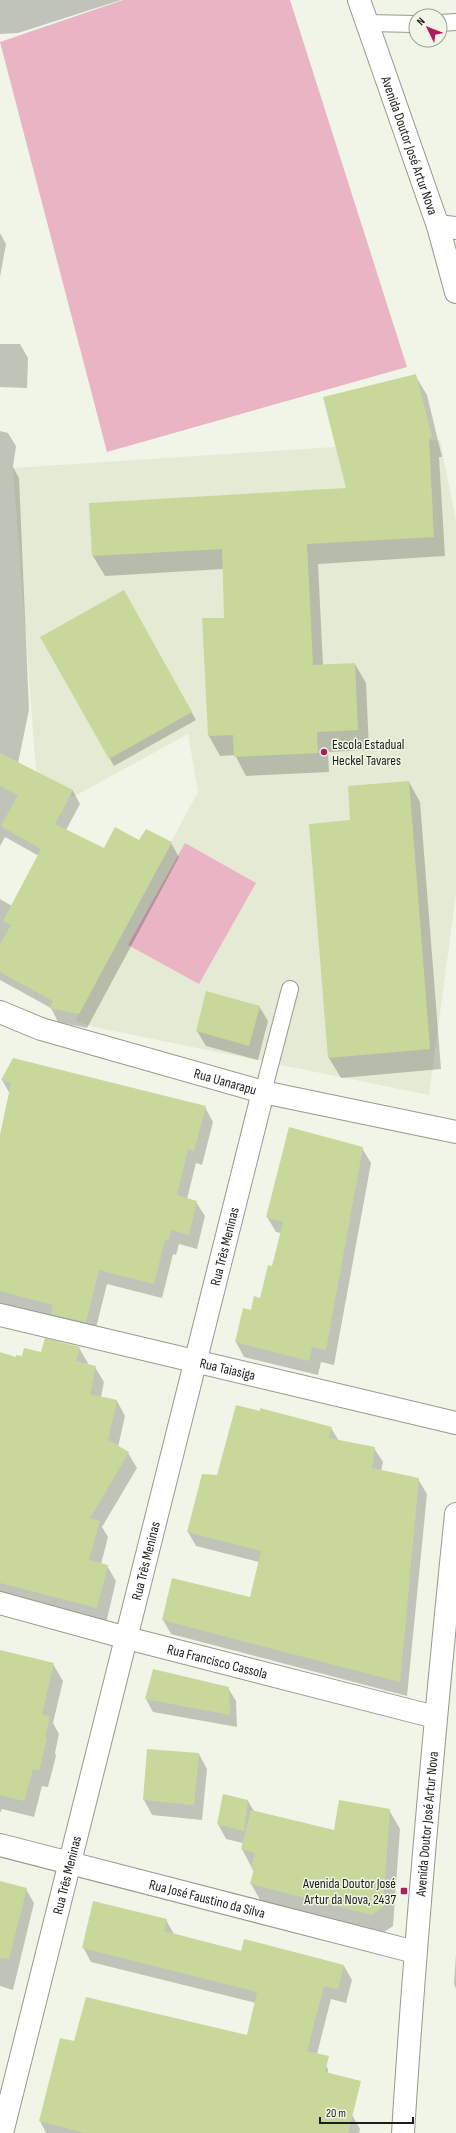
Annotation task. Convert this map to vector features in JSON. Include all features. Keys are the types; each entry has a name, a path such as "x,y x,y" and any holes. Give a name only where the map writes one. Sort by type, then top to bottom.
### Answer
{"street":[{"name":"Avenida Doutor José Artur Nova","path":"358,0 447,227 456,292"},
{"name":"Rua Uanarapu","path":"2,1017 263,1092 456,1132"},
{"name":"Rua Três Meninas","path":"2,2133 263,1092"},
{"name":"Rua Taiasiga","path":"0,1315 456,1423"},
{"name":"Avenida Doutor José Artur Nova","path":"403,2133 415,1952 435,1717 456,1514"},
{"name":"Rua Francisco Cassola","path":"0,1603 127,1638 435,1717"},
{"name":"Rua José Faustino da Silva","path":"0,1845 415,1952"}],"lane":[{"path":"367,23 408,24"},
{"name":"Rua Três Meninas","path":"263,1092 290,989"}],"shaded area":[{"path":"123,0 290,0 407,367 107,452 0,42"},
{"name":"Escola Estadual Heckel Tavares","path":"440,440 456,521 456,895 429,1095 94,1027 75,1021 198,792 188,734 73,797 36,770 13,468"},
{"path":"185,843 256,883 199,984 128,945"}],"building":[{"path":"416,374 432,437 429,438 434,537 307,544 313,665 355,663 358,730 317,732 318,753 234,757 233,735 208,736 202,618 224,618 222,549 92,556 89,503 346,488 323,397"},
{"path":"124,590 192,712 109,759 40,637"},
{"path":"0,753 73,790 55,824 104,848 115,827 139,840 146,829 172,842 79,1014 49,1008 53,1001 0,972 0,944 11,925 3,921 41,849 1,826 18,795 0,786"},
{"path":"409,781 430,1049 328,1058 309,824 350,820 348,786"},
{"path":"206,991 260,1006 249,1046 196,1031"},
{"path":"13,1058 206,1106 194,1151 188,1149 177,1195 197,1201 189,1235 171,1230 168,1241 165,1240 154,1284 99,1270 86,1322 51,1314 53,1305 0,1291 0,1135 11,1083 1,1080"},
{"path":"289,1127 363,1147 326,1350 312,1347 309,1361 235,1342 243,1308 251,1310 254,1296 260,1298 268,1265 272,1266 283,1222 266,1217"},
{"path":"45,1338 80,1347 76,1361 96,1366 90,1394 117,1400 108,1440 129,1452 90,1518 100,1521 89,1560 108,1565 97,1608 0,1583 0,1352 16,1357 16,1355 22,1356 24,1348 41,1352"},
{"path":"236,1405 260,1411 260,1408 332,1427 329,1438 375,1447 372,1468 419,1478 400,1682 162,1620 172,1578 250,1597 261,1551 187,1532 202,1474 217,1475"},
{"path":"0,1650 54,1663 42,1714 50,1716 45,1737 47,1738 39,1771 33,1769 24,1801 0,1795"},
{"path":"153,1669 229,1687 230,1715 145,1699"},
{"path":"147,1749 199,1753 194,1805 143,1800"},
{"path":"223,1794 248,1800 244,1831 217,1824"},
{"path":"339,1800 390,1809 383,1907 372,1915 250,1884 254,1869 251,1868 255,1853 241,1849 251,1810 334,1830"},
{"path":"0,1881 27,1888 9,1959 0,1958"},
{"path":"93,1901 167,1919 164,1931 241,1951 244,1939 344,1965 338,1989 324,1986 307,2051 329,2056 325,2072 361,2081 348,2133 85,2133 39,2121 60,2038 74,2041 86,1997 247,2035 257,1992 82,1948"}],"place":[{"name":"Escola Estadual Heckel Tavares","path":"324,752"},
{"name":"Avenida Doutor José Artur da Nova, 2437","path":"404,1891"}]}
